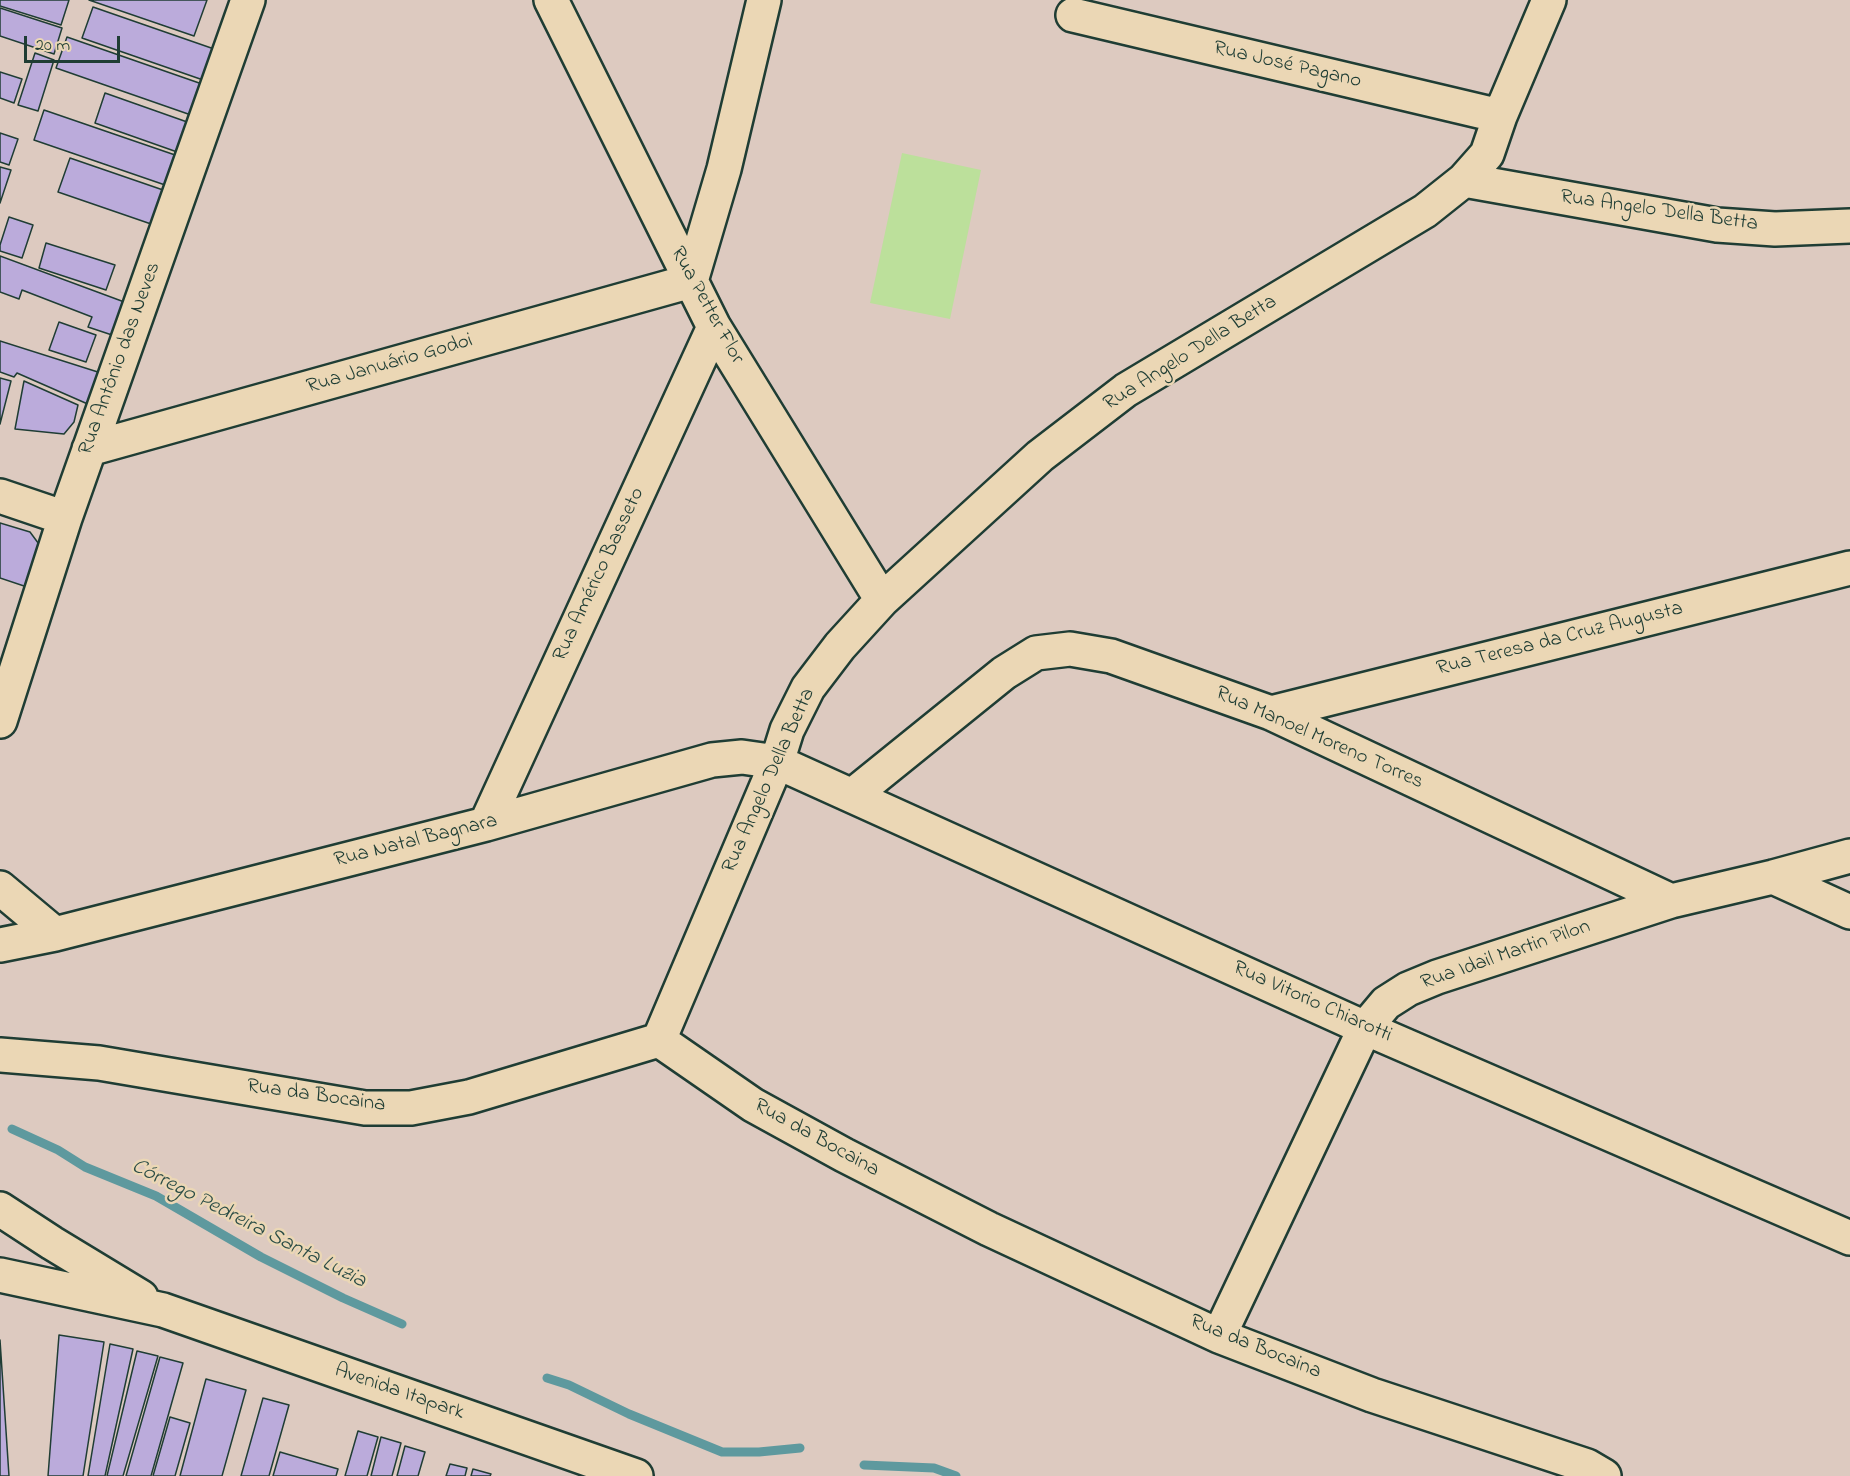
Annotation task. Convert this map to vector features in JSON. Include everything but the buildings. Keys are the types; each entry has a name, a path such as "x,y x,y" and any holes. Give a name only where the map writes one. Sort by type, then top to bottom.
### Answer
{"street":[{"name":"Rua Antônio das Neves","path":"0,721 65,518 248,0"},
{"name":"Rua Petter Flor","path":"551,0 714,327 882,600"},
{"path":"691,282 724,169 764,0"},
{"path":"1464,180 1487,154 1500,116 1549,0"},
{"name":"Rua José Pagano","path":"1073,15 1500,116"},
{"name":"Rua Angelo Della Betta","path":"659,1040 777,762 787,730 808,688 840,646 882,600 1040,456 1126,390 1425,211 1464,180 1717,225 1775,229 1850,226"},
{"name":"Rua Januário Godoi","path":"89,449 691,282"},
{"name":"Rua Américo Basseto","path":"486,824 714,327"},
{"path":"0,496 65,518"},
{"name":"Rua Teresa da Cruz Augusta","path":"1271,712 1850,568"},
{"name":"Rua Manoel Moreno Torres","path":"853,795 1004,673 1036,653 1070,649 1111,656 1271,712 1671,901"},
{"name":"Rua Natal Bagnara","path":"0,945 55,934 486,824 712,760 742,757 777,762"},
{"name":"Rua Vitorio Chiarotti","path":"777,762 1365,1028 1850,1238"},
{"name":"Rua Idail Martin Pilon","path":"1220,1335 1365,1028 1386,1003 1408,989 1437,976 1671,901 1850,856"},
{"path":"1773,877 1850,912"},
{"path":"0,888 55,934"},
{"name":"Rua da Bocaina","path":"0,1055 99,1063 365,1108 411,1108 469,1096 659,1040 753,1105 844,1155 989,1229 1220,1335 1372,1395 1587,1466 1604,1476"},
{"name":"Avenida Itapark","path":"0,1209 163,1310"},
{"name":"Avenida Itapark","path":"0,1275 163,1310 636,1476"},
{"path":"0,1299 96,1297"}],"green space":[{"path":"902,153 981,170 950,319 870,303"}],"waterway":[{"name":"Córrego Pedreira Santa Luzia","path":"12,1129 58,1150 85,1167 156,1196 261,1257 343,1298 402,1324"},
{"name":"Córrego Pedreira Santa Luzia","path":"547,1378 569,1385 629,1414 722,1452 759,1452 800,1448"},
{"name":"Córrego Pedreira Santa Luzia","path":"864,1465 934,1468 956,1476"}]}
